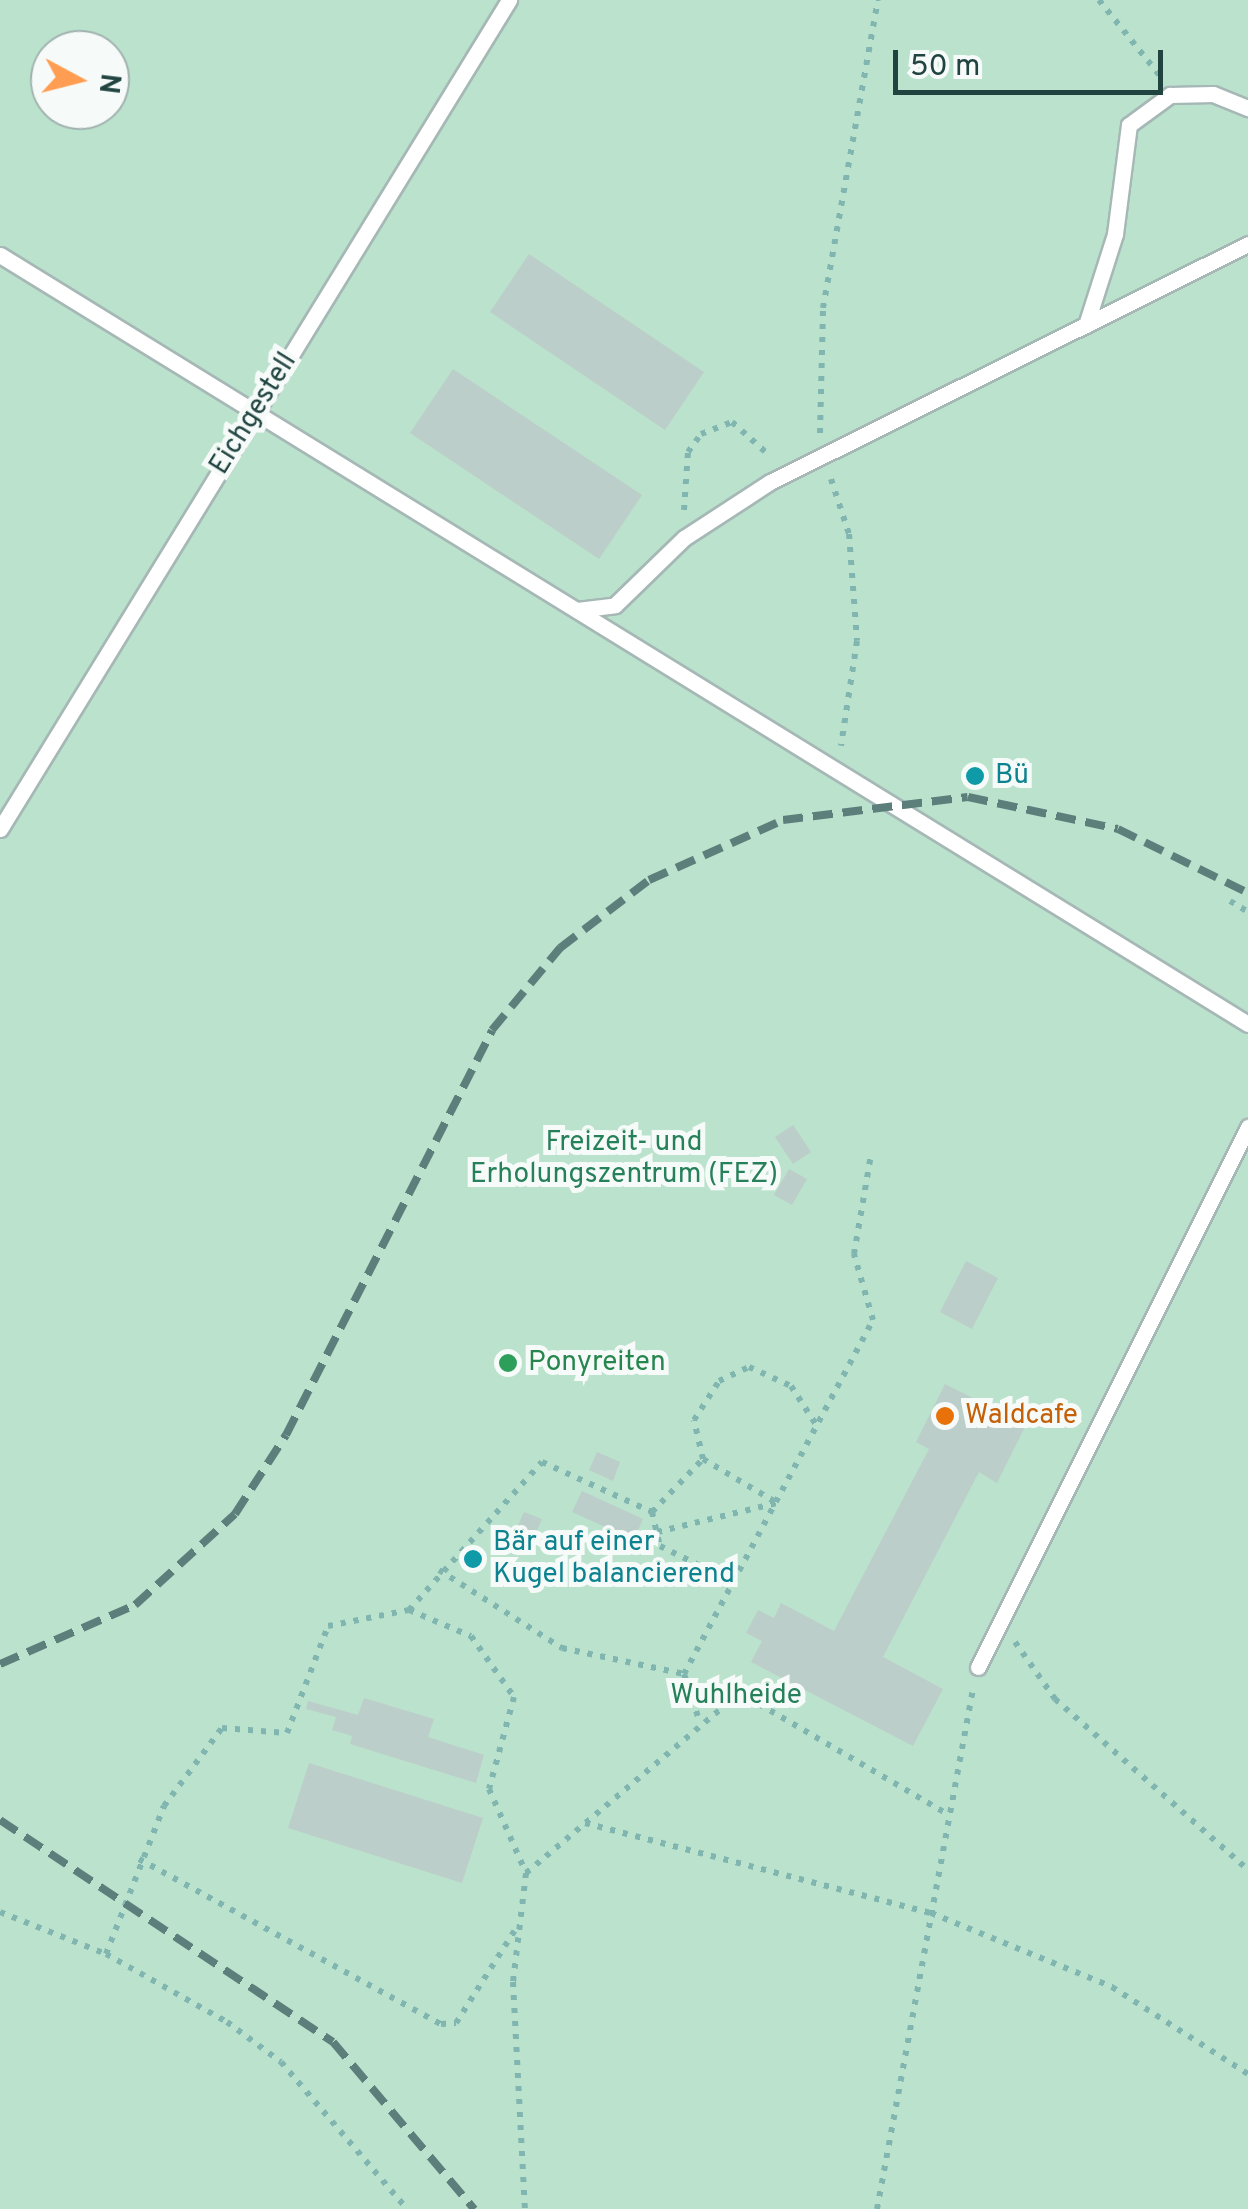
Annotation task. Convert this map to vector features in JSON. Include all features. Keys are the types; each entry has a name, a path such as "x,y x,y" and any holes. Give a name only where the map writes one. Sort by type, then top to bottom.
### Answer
{"lane":[{"name":"Eichgestell","path":"0,829 510,0"},
{"path":"1086,325 1115,234 1122,146 1138,115 1170,95 1213,94 1248,108"},
{"path":"573,610 615,604 684,538 770,482 1248,244"},
{"path":"0,255 1248,1024"},
{"path":"978,1667 1248,1127"}],"path":[{"path":"832,766 852,705 857,641 849,534 824,456 823,308 878,0"},
{"path":"1099,0 1170,95"},
{"path":"684,538 682,478 701,434 732,422 748,428 766,447 770,482"},
{"path":"1230,901 1248,912"},
{"path":"699,1720 684,1674 873,1320 854,1254 871,1155"},
{"path":"778,1503 703,1459 694,1420 718,1381 749,1367 790,1386 816,1426"},
{"path":"652,1512 703,1459"},
{"path":"409,1610 439,1570 542,1462 652,1512"},
{"path":"656,1532 778,1503"},
{"path":"652,1512 660,1546 732,1582"},
{"path":"439,1570 562,1648 684,1674"},
{"path":"106,1954 139,1859 214,1734 288,1732 328,1626 409,1610 471,1636 514,1697 489,1790 526,1873 516,1930 515,2120 525,2209"},
{"path":"1000,1621 1056,1699 1248,1870"},
{"path":"877,2209 978,1667"},
{"path":"526,1873 699,1720 729,1702 759,1704 949,1814"},
{"path":"585,1823 930,1913 1112,1987 1248,2074"},
{"path":"139,1859 441,2024 456,2023 516,1930"},
{"path":"0,1912 106,1954 282,2062 407,2209"}],"green space":[{"name":"Freizeit- und Erholungszentrum (FEZ)","path":"0,0 1248,0 1248,2209 0,2209"}],"building":[{"path":"529,254 704,372 665,430 490,312"},
{"path":"453,369 642,495 599,559 410,433"},
{"path":"793,1125 811,1152 793,1164 775,1137"},
{"path":"789,1169 807,1179 792,1205 774,1195"},
{"path":"966,1261 998,1278 972,1329 940,1312"},
{"path":"945,1384 1026,1425 997,1483 979,1472 883,1657 943,1689 913,1746 751,1662 762,1641 746,1633 758,1610 774,1618 781,1603 834,1631 929,1449 916,1442"},
{"path":"597,1452 620,1462 613,1481 589,1470"},
{"path":"582,1491 643,1519 634,1540 572,1512"},
{"path":"524,1512 542,1519 528,1551 510,1543"},
{"path":"364,1698 434,1719 428,1737 484,1755 476,1783 350,1744 352,1736 332,1730 336,1717 306,1709 308,1701 358,1715"},
{"path":"309,1763 483,1818 462,1883 288,1828"}],"railway":[{"path":"0,1664 135,1605 235,1514 286,1435 492,1030 560,948 649,880 783,820 968,797 1118,829 1248,893"},
{"path":"0,1820 333,2042 474,2209"}],"place":[{"name":"Bü","path":"975,776"},
{"name":"Ponyreiten","path":"508,1363"},
{"name":"Waldcafe","path":"945,1416"},
{"name":"Bär auf einer Kugel balancierend","path":"473,1559"}],"park label":[{"name":"Wuhlheide","path":"736,1696"}]}
